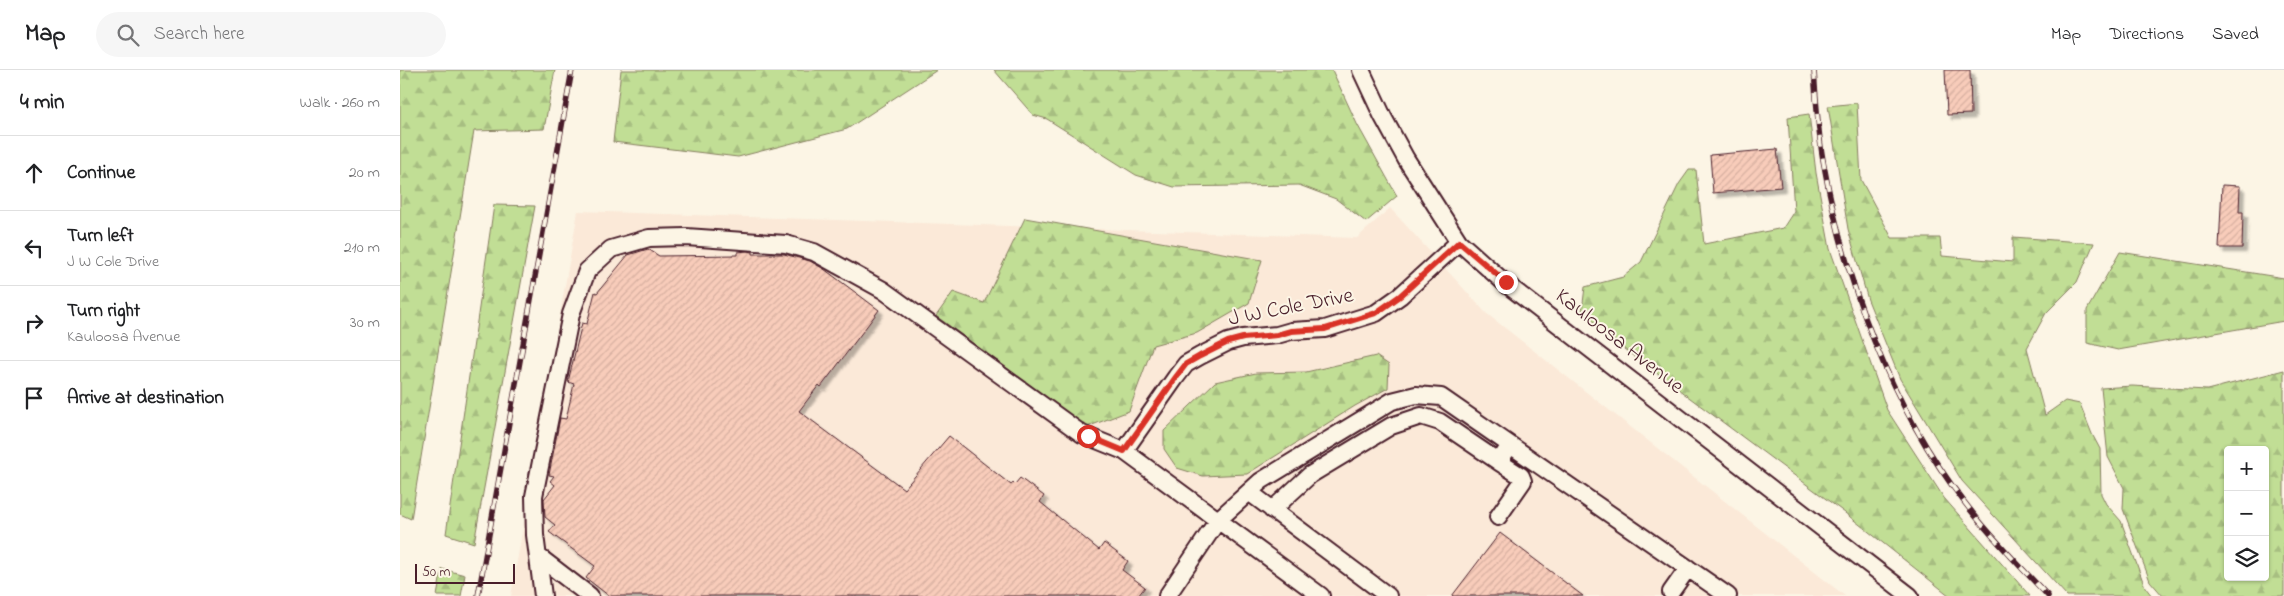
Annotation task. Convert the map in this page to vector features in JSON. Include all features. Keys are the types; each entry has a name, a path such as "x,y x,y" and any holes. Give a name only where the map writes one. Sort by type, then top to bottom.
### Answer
{"street":[{"name":"Kauloosa Avenue","path":"1361,70 1401,150 1459,242 1521,295 1907,595"},
{"path":"543,596 535,535 534,496 571,314 587,271 611,249 649,238 686,237 786,244 814,252 883,290 1082,434 1124,451 1321,596"},
{"name":"J W Cole Drive","path":"1124,451 1186,364 1228,342 1243,338 1277,335 1291,331 1325,329 1376,313 1400,296 1459,242"},
{"path":"1167,596 1218,520 1261,481 1392,400 1416,395 1441,397 1728,596"},
{"path":"1272,510 1310,475 1391,426 1421,416 1440,422 1521,476 1523,481 1498,517"},
{"path":"1499,462 1510,445"},
{"path":"1249,492 1388,596"},
{"path":"538,556 590,596"},
{"path":"1671,592 1688,568"}],"shaded area":[{"path":"1390,208 1486,313 1845,596 511,596 578,211 1357,238"}],"green space":[{"path":"400,70 555,70 544,129 474,131 411,519 400,514"},
{"path":"621,70 937,70 847,129 738,157 613,142"},
{"path":"994,70 1332,70 1357,124 1397,196 1366,222 1336,199 1299,185 1174,187 1136,175 1047,119 1033,115"},
{"path":"1857,103 1861,180 1892,238 1940,238 1942,256 2013,262 2013,237 2094,243 2077,282 2046,313 2027,348 2045,415 2065,401 2080,404 2100,449 2101,494 2106,504 2121,521 2145,587 2152,596 2067,596 1962,481 1900,379 1868,300 1848,229 1828,106"},
{"path":"1809,114 1816,173 1830,249 1887,410 1944,498 2030,596 1950,596 1845,513 1624,349 1582,311 1585,287 1623,277 1641,262 1679,184 1689,170 1696,170 1704,244 1783,228 1794,211 1788,117"},
{"path":"494,205 535,206 474,543 446,534"},
{"path":"1025,218 1262,260 1249,303 1197,333 1153,345 1129,411 1087,427 936,316 953,292 984,303"},
{"path":"2120,252 2284,278 2284,321 2118,350 2087,343 2087,310"},
{"path":"1376,356 1389,365 1388,388 1355,406 1247,474 1203,476 1177,468 1164,449 1164,431 1215,382 1256,373 1306,372"},
{"path":"2284,370 2284,596 2163,596 2150,581 2123,509 2124,488 2108,457 2101,388 2132,386 2207,390"},
{"path":"442,569 465,575 461,596 437,596"}],"building":[{"path":"1945,70 1970,70 1971,114 1947,115"},
{"path":"1777,149 1781,187 1713,193 1710,155"},
{"path":"2222,185 2240,186 2239,212 2243,212 2242,248 2219,248"},
{"path":"648,249 659,256 738,255 738,252 747,251 753,252 753,254 784,254 810,261 824,269 879,310 821,387 819,385 799,411 904,489 949,436 1011,485 1013,482 1015,484 1020,478 1044,496 1040,502 1099,550 1104,543 1128,561 1122,570 1145,587 1138,596 609,596 586,578 595,566 549,532 555,525 545,517 544,499 555,485 550,481 554,476 549,475 560,418 566,419 574,384 568,382 582,323 587,324 595,292 597,293 628,255"},
{"path":"1500,533 1583,596 1452,596"}],"railway":[{"path":"478,596 572,70"},
{"path":"1814,70 1820,138 1832,205 1857,296 1893,383 1914,425 1938,465 1965,503 1995,539 2048,596"}],"route":[{"path":"1088,436 1124,451 1186,364 1228,342 1243,338 1277,335 1291,331 1325,329 1340,326 1376,313 1400,296 1459,242 1506,282"}]}
